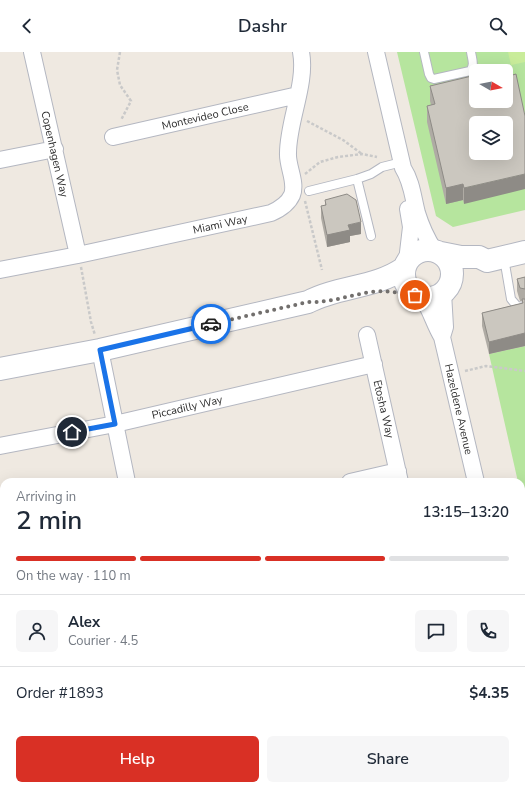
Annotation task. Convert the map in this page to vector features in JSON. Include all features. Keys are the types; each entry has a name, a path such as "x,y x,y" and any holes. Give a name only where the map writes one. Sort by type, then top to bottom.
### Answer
{"street":[{"name":"Copenhagen Way","path":"32,52 78,255"},
{"name":"Miami Way","path":"0,270 78,255 271,213 280,209 287,203 292,195 293,188 288,153 291,126 302,68 301,52"},
{"path":"376,52 403,165 409,178 421,223 428,241 437,252 447,258 450,265 452,280 446,290"},
{"name":"Montevideo Close","path":"113,137 298,95"},
{"path":"0,160 54,149"},
{"path":"403,165 402,178 411,227 404,276 405,283 409,290 419,296"},
{"path":"308,302 321,295 398,273 412,255 419,251 426,250 461,257 495,259"},
{"path":"0,369 100,350 308,302 322,302 373,292 388,291 430,298 437,297 459,278 495,259 525,252"},
{"name":"Hazeldene Avenue","path":"442,337 446,290"},
{"name":"Hazeldene Avenue","path":"419,296 428,306 442,337 475,478"},
{"name":"Etosha Way","path":"367,335 399,476"},
{"path":"100,350 126,478"},
{"name":"Piccadilly Way","path":"0,446 115,424 374,364"},
{"path":"383,478 399,476"}],"lane":[{"path":"424,52 429,74 431,78 434,79 470,71 473,68 471,52"},
{"path":"309,191 357,180 382,167 403,165"},
{"path":"357,180 371,236"},
{"path":"495,259 511,299 517,306 525,307"}],"path":[{"path":"113,137 131,101 120,85 118,70 120,52"},
{"path":"300,178 320,162 362,154 343,140 301,118"},
{"path":"303,198 306,202 322,270"},
{"path":"78,255 91,322 100,350"},
{"path":"462,371 486,366 525,372"}],"green space":[{"path":"397,52 525,52 525,210 453,227 436,216"},
{"path":"508,52 525,52 525,62 511,64"},
{"path":"525,346 525,478 517,478 489,354"}],"building":[{"path":"516,74 525,116 525,174 464,188 463,184 446,188 427,106 435,104 430,86 469,77 469,108 513,108 513,75"},
{"path":"347,194 356,200 361,222 348,225 350,230 327,235 321,206 326,205 325,200"},
{"path":"525,277 525,289 520,288 517,279"},
{"path":"522,299 525,299 525,333 489,342 482,313 523,303"}],"way so far":[{"path":"211,324 308,302 322,302 373,292 388,291 415,295"}],"route":[{"path":"72,432 115,424 100,350 211,324"}]}
